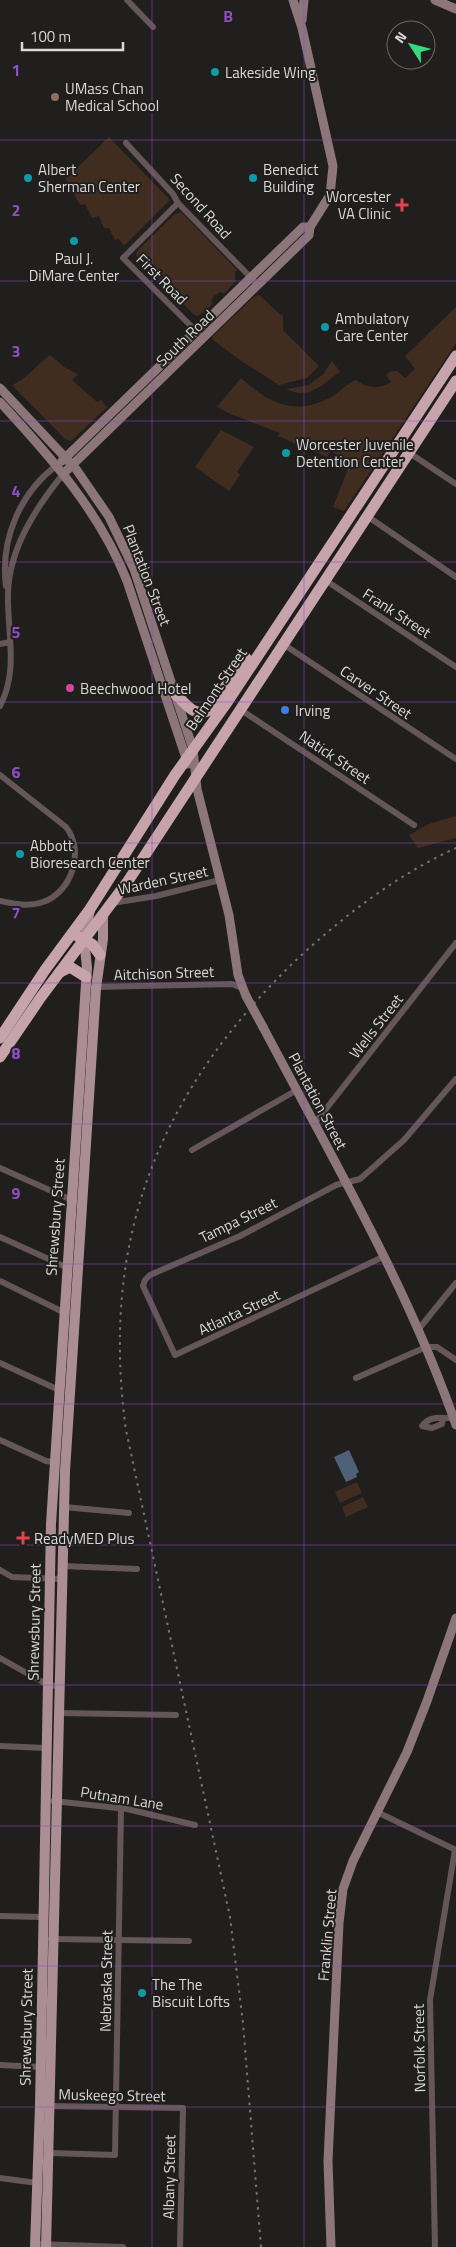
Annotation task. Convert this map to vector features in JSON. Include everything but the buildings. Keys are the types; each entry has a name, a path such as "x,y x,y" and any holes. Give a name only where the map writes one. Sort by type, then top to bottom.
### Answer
{"highway":[{"name":"Belmont Street","path":"0,1038 69,936 90,909 193,749 456,356"},
{"name":"Belmont Street","path":"0,1057 58,973 112,904 241,710 408,452 454,388"},
{"path":"176,694 193,711 202,713 208,710 274,615 290,606"},
{"path":"69,936 84,938 92,944 100,955"},
{"path":"58,973 70,967 89,984"}],"main road":[{"name":"South Road","path":"64,473 309,235 310,227 330,195 333,166 302,28 293,0"},
{"name":"South Road","path":"302,28 304,0"},
{"path":"435,0 456,9"},
{"name":"South Road","path":"57,465 303,227 310,227"},
{"name":"Plantation Street","path":"0,388 73,465 105,510 124,545 176,694 193,749 195,777 229,915 237,968 244,992 385,1256 426,1347 455,1420"},
{"name":"Plantation Street","path":"0,402 64,473 89,508 126,577 186,760 195,777"},
{"name":"Shrewsbury Street","path":"46,2246 50,2153 61,1578 83,1202 89,984 84,938 90,909"},
{"name":"Shrewsbury Street","path":"35,2246 40,2106 49,1578 54,1462 66,1267 89,984 100,955 103,916"},
{"name":"Franklin Street","path":"331,2247 328,2161 339,1916 347,1876 423,1712 456,1618"}],"street":[{"path":"127,0 154,27"},
{"name":"Second Road","path":"126,144 173,194 178,204 258,285"},
{"name":"First Road","path":"178,204 123,258 204,339"},
{"path":"408,452 456,484"},
{"path":"8,592 2,573 6,542 18,510 37,483 57,465"},
{"path":"0,706 10,683 8,592 13,564 29,522 42,501 64,473"},
{"path":"367,516 456,577"},
{"name":"Frank Street","path":"325,580 456,667"},
{"path":"0,644 10,642"},
{"name":"Carver Street","path":"283,644 456,759"},
{"name":"Natick Street","path":"241,710 414,825"},
{"path":"0,775 66,827 73,839 76,850 72,873 50,899 25,905 0,901"},
{"name":"Warden Street","path":"112,904 156,896 220,880"},
{"name":"Wells Street","path":"315,1123 456,943"},
{"name":"Aitchison Street","path":"89,984 232,984 244,992"},
{"name":"Tampa Street","path":"143,1283 150,1276 240,1236 336,1185 360,1179 404,1140 456,1079"},
{"path":"192,1150 297,1090"},
{"path":"0,1168 71,1200 83,1202"},
{"path":"0,1237 66,1267"},
{"name":"Atlanta Street","path":"143,1283 148,1301 175,1355 385,1256"},
{"path":"0,1281 64,1312"},
{"path":"418,1330 456,1283"},
{"path":"356,1378 426,1347 437,1347 456,1360"},
{"path":"0,1363 59,1390"},
{"path":"443,1419 455,1420"},
{"path":"1,1442 54,1462"},
{"path":"64,1507 129,1513"},
{"path":"62,1566 137,1568"},
{"path":"0,1570 12,1577 61,1578"},
{"path":"0,1658 48,1685 59,1686"},
{"path":"58,1713 176,1715"},
{"path":"0,1746 45,1748"},
{"name":"Putnam Lane","path":"45,1800 121,1808 195,1825"},
{"name":"Nebraska Street","path":"50,2153 115,2154 121,1808"},
{"path":"377,1812 455,1850"},
{"name":"Norfolk Street","path":"435,2247 429,2010 455,1850"},
{"path":"0,1916 42,1917"},
{"path":"43,1939 189,1941"},
{"path":"0,2066 40,2067"},
{"name":"Muskeego Street","path":"40,2106 183,2108"},
{"name":"Albany Street","path":"180,2247 183,2108"},
{"path":"0,2178 37,2183"},
{"path":"35,2246 124,2247"}],"shaded area":[{"path":"109,137 170,200 124,246 119,239 115,240 109,228 104,228 99,216 92,218 85,204 80,205 66,179"},
{"path":"181,212 238,271 235,271 235,282 224,294 220,292 214,296 211,300 213,304 198,316 193,314 136,255 137,251 175,214"},
{"path":"259,295 281,315 283,314 283,330 319,366 307,378 279,385 213,340 212,337 254,297"},
{"path":"456,307 456,343 344,511 333,507 351,461 330,451 327,457 278,436 280,433 217,407 241,378 251,387 272,400 294,406 306,406 331,397 356,380 364,385 378,387 391,382 386,375 391,371 397,371 405,378 415,369 405,356"},
{"path":"50,355 64,367 78,374 72,380 97,402 101,400 107,407 71,441 65,439 12,385 27,376"},
{"path":"332,361 340,372 322,385 309,392 302,393 287,389 309,385 323,374"},
{"path":"221,430 254,447 237,472 240,475 229,491 195,467"},
{"path":"456,816 456,838 418,848 409,835 429,824"},
{"path":"357,1482 362,1493 340,1503 335,1492"},
{"path":"363,1497 368,1507 346,1517 342,1507"}],"water":[{"path":"349,1450 359,1472 356,1474 357,1477 346,1482 334,1457"}],"railway":[{"path":"261,2247 243,2023 230,1917 126,1430 120,1361 122,1296 132,1234 149,1176 174,1119 206,1065 246,1013 293,963 312,946 370,899 412,871 456,848"}],"place":[{"name":"Lakeside Wing","path":"215,72"},
{"name":"UMass Chan Medical School","path":"55,97"},
{"name":"Albert Sherman Center","path":"28,178"},
{"name":"Benedict Building","path":"253,178"},
{"name":"Worcester VA Clinic","path":"402,205"},
{"name":"Paul J. DiMare Center","path":"74,241"},
{"name":"Ambulatory Care Center","path":"325,327"},
{"name":"Worcester Juvenile Detention Center","path":"286,453"},
{"name":"Beechwood Hotel","path":"70,688"},
{"name":"Irving","path":"285,710"},
{"name":"Abbott Bioresearch Center","path":"20,854"},
{"name":"ReadyMED Plus","path":"23,1538"},
{"name":"The The Biscuit Lofts","path":"142,1993"}]}
